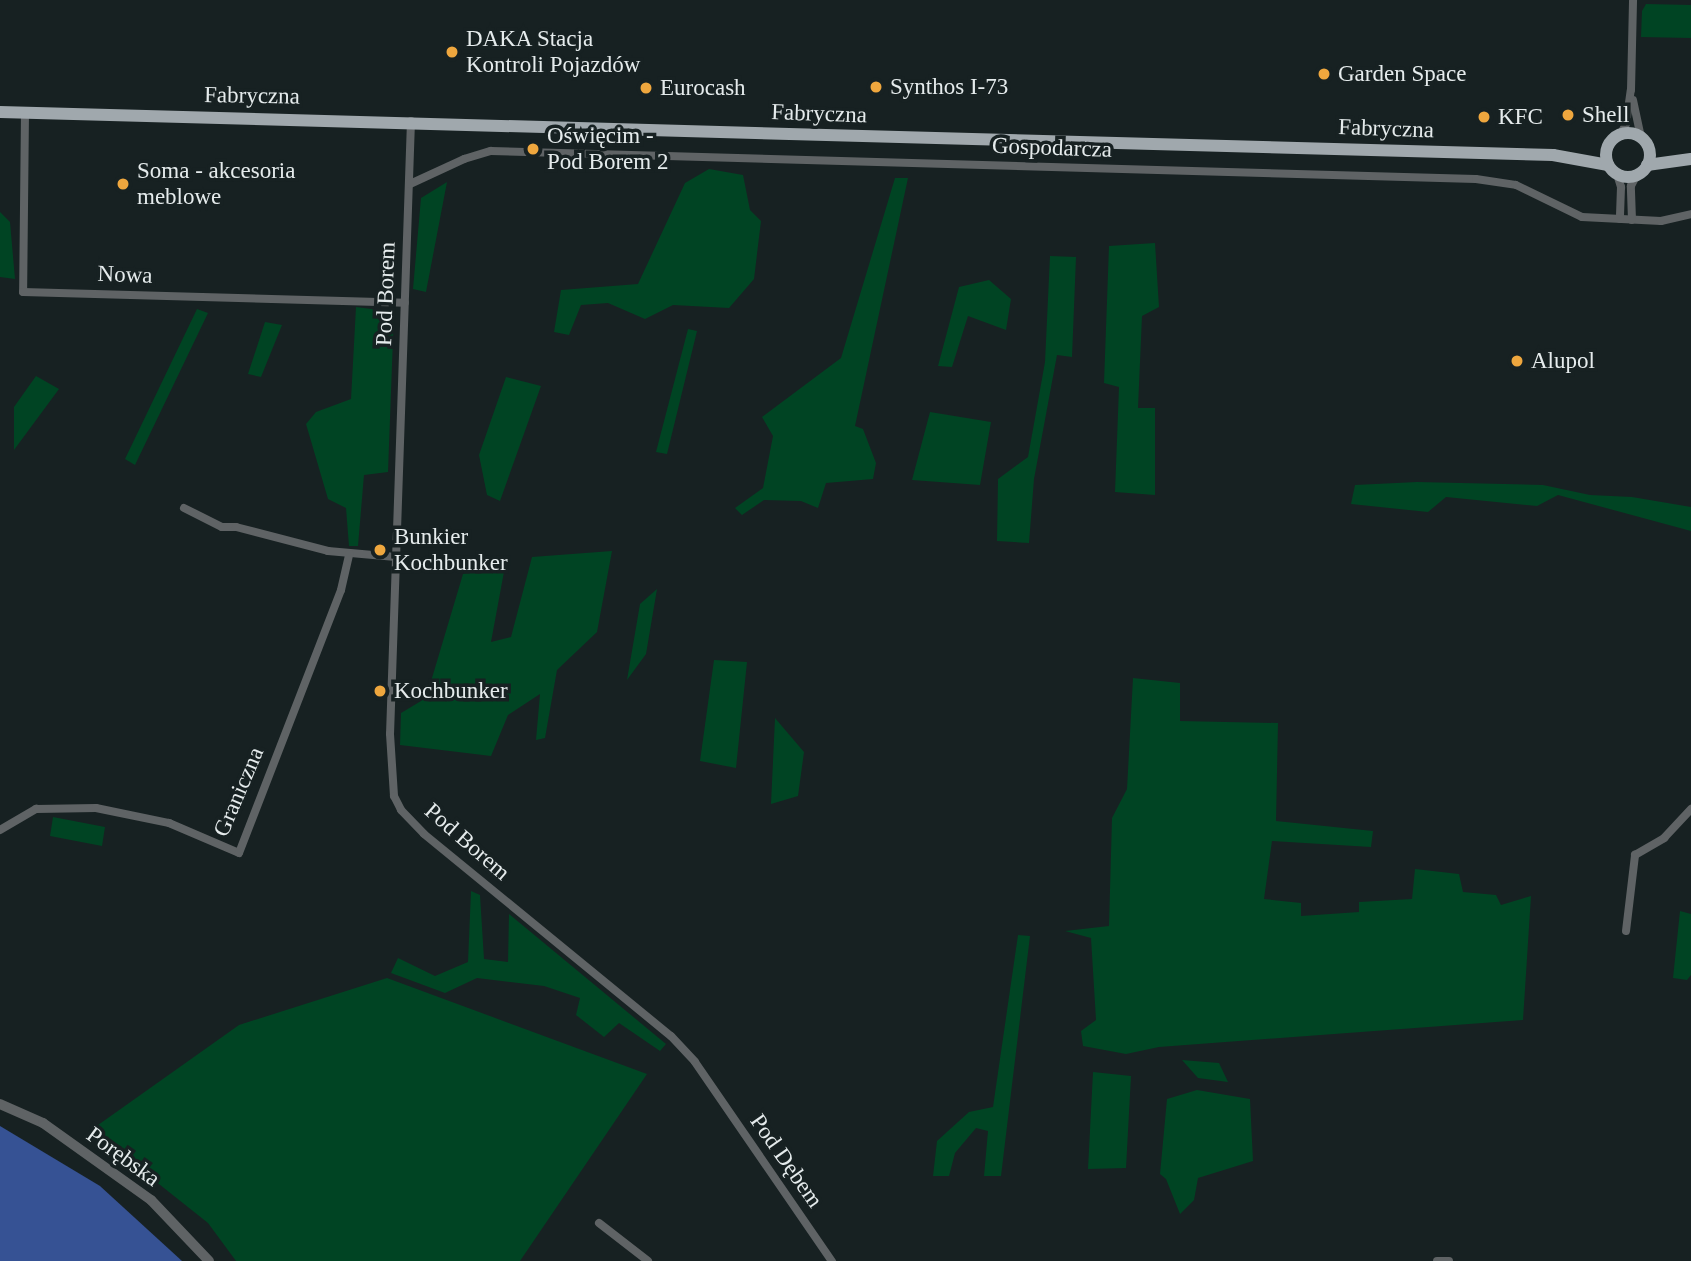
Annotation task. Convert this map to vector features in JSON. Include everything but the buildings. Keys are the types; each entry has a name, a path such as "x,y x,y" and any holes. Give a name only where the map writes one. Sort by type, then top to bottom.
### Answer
{"main road":[{"name":"Fabryczna","path":"0,112 411,121 904,138 1553,155 1591,152 1607,147"},
{"path":"1631,134 1641,138 1649,150 1691,159 1642,169 1628,177 1613,169 1607,147 1620,135 1631,134"},
{"path":"1642,169 1649,150"},
{"name":"Fabryczna","path":"1553,155 1613,169"}],"street":[{"path":"1620,135 1626,124 1631,90 1633,0"},
{"path":"1631,90 1641,138"},
{"name":"Nowa","path":"25,112 23,292 405,303"},
{"name":"Pod Borem","path":"411,121 390,734 394,796 401,810 425,834 671,1036 695,1062 708,1083"},
{"name":"Gospodarcza","path":"410,184 464,159 491,151 1476,179 1516,185 1582,217 1661,221 1691,214"},
{"path":"1613,169 1621,187 1620,219"},
{"path":"1632,220 1631,186 1642,169"},
{"path":"184,508 222,527 236,527 349,554 396,557"},
{"name":"Graniczna","path":"0,830 36,808 96,808 169,823 239,853 341,590 349,554"},
{"path":"1626,931 1635,855 1664,838 1691,808"},
{"name":"Pod Dębem","path":"708,1083 832,1261"},
{"name":"Porębska","path":"0,1104 43,1123 151,1200 209,1261"},
{"path":"600,1223 648,1261"},
{"path":"1437,1261 1449,1261"}],"green space":[{"path":"1646,4 1691,5 1691,38 1641,37 1642,11"},
{"path":"709,169 743,175 750,210 761,221 754,279 729,308 673,305 645,319 608,303 581,305 569,335 554,332 561,290 638,284 685,183"},
{"path":"895,178 908,178 855,426 863,429 876,463 873,479 826,483 818,508 801,501 764,500 742,515 735,508 763,488 773,436 762,417 841,358"},
{"path":"447,182 426,292 413,289 421,198"},
{"path":"0,212 10,222 15,279 0,277"},
{"path":"1155,243 1159,307 1142,316 1138,408 1155,408 1155,495 1115,492 1119,387 1104,383 1109,246"},
{"path":"1050,256 1076,257 1072,357 1057,355 1034,479 1029,543 997,541 998,479 1028,457 1045,362"},
{"path":"989,280 1011,299 1006,330 968,316 952,367 938,366 959,287"},
{"path":"356,307 394,312 388,472 364,475 358,546 349,546 346,508 328,499 306,424 316,412 351,399"},
{"path":"197,309 208,313 135,465 125,459"},
{"path":"265,322 282,325 261,377 248,374"},
{"path":"688,329 697,331 667,454 656,452"},
{"path":"36,376 59,389 14,450 14,407"},
{"path":"506,377 541,386 500,501 487,495 479,455"},
{"path":"930,412 991,422 980,485 912,480"},
{"path":"1417,482 1543,485 1590,495 1632,497 1691,507 1691,531 1558,495 1537,506 1446,497 1428,512 1351,504 1355,485"},
{"path":"612,551 597,632 557,670 545,738 536,740 540,694 508,715 491,756 400,745 401,713 426,698 463,574 506,561 491,642 511,637 532,557"},
{"path":"657,589 646,654 627,680 640,604"},
{"path":"714,660 747,662 736,768 700,761"},
{"path":"1133,678 1180,683 1180,721 1278,723 1276,821 1373,831 1371,847 1272,841 1264,899 1301,903 1301,916 1359,912 1359,902 1412,899 1415,869 1459,874 1463,892 1496,895 1501,905 1531,896 1523,1020 1159,1047 1126,1054 1083,1046 1081,1031 1096,1020 1091,938 1065,931 1109,926 1112,818 1127,789"},
{"path":"775,718 804,752 798,796 771,804"},
{"path":"53,817 105,827 102,846 50,836"},
{"path":"471,891 480,895 484,959 508,962 509,914 666,1044 660,1051 619,1023 604,1037 576,1015 580,998 544,986 477,978 445,993 391,973 398,958 435,976 468,962"},
{"path":"1680,911 1691,914 1691,975 1687,980 1673,978"},
{"path":"1018,935 1030,936 1001,1176 984,1176 988,1131 976,1128 955,1153 949,1176 933,1176 937,1141 969,1112 993,1107"},
{"path":"387,978 647,1074 520,1261 236,1261 208,1223 91,1130 239,1025"},
{"path":"1182,1060 1219,1063 1228,1082 1198,1078"},
{"path":"1093,1072 1131,1076 1126,1168 1088,1169"},
{"path":"1197,1090 1250,1099 1253,1161 1198,1178 1194,1200 1180,1214 1166,1179 1160,1174 1167,1099"}],"water":[{"path":"0,1126 100,1186 182,1261 0,1261"}],"place":[{"name":"DAKA Stacja Kontroli Pojazdów","path":"452,52"},
{"name":"Garden Space","path":"1324,74"},
{"name":"Synthos I-73","path":"876,87"},
{"name":"Eurocash","path":"646,88"},
{"name":"Shell","path":"1568,115"},
{"name":"KFC","path":"1484,117"},
{"name":"Oświęcim - Pod Borem 2","path":"533,149"},
{"name":"Soma - akcesoria meblowe","path":"123,184"},
{"name":"Alupol","path":"1517,361"},
{"name":"Bunkier Kochbunker","path":"380,550"},
{"name":"Kochbunker","path":"380,691"}]}
